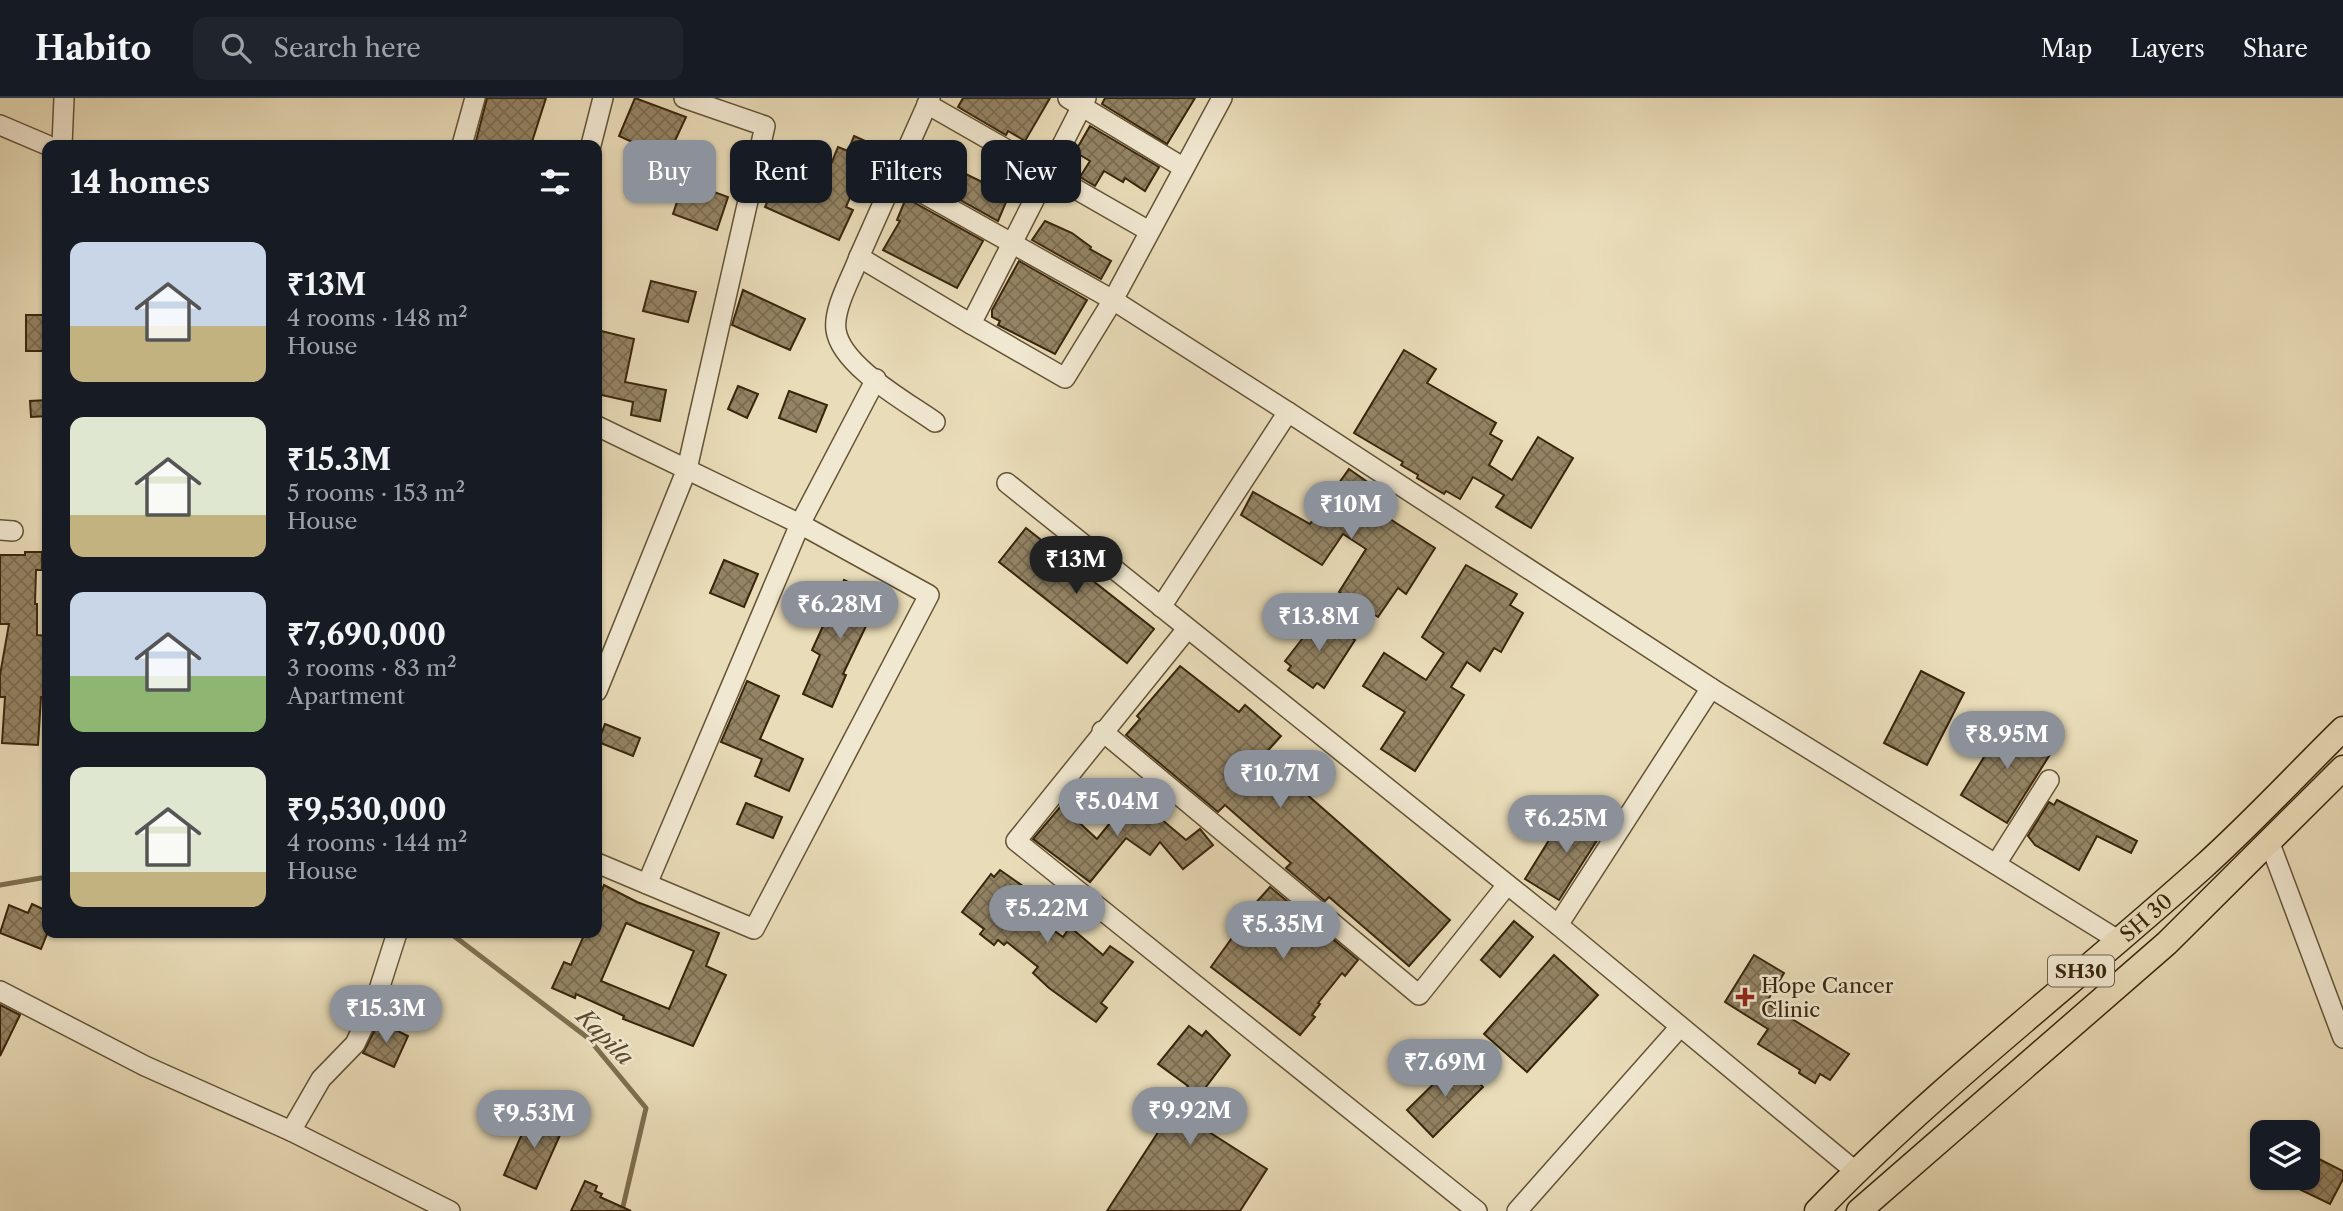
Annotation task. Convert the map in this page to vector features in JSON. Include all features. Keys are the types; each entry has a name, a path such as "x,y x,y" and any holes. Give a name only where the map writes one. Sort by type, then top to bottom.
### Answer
{"main road":[{"name":"SH 30","path":"1817,1211 1855,1171 1973,1064 2204,866 2343,729"},
{"name":"SH 30","path":"1859,1211 2167,943 2343,768"},
{"path":"2204,866 2223,887"}],"street":[{"path":"62,140 64,98"},
{"path":"463,140 475,98"},
{"path":"592,140 603,98"},
{"path":"602,679 687,470 765,126 684,98"},
{"path":"859,257 1065,379 1112,300 1222,98"},
{"path":"911,140 928,101 992,140"},
{"path":"1062,140 1079,101 1184,168"},
{"path":"0,125 42,143"},
{"path":"1081,193 1149,231"},
{"path":"883,203 839,310 836,330 845,352 876,379 935,422"},
{"path":"940,203 1112,300 1712,688 2118,940"},
{"path":"971,324 1032,203"},
{"path":"647,884 800,524 876,379"},
{"path":"1161,607 1288,412"},
{"path":"602,428 800,524 929,595 754,929 602,865"},
{"path":"1007,483 1558,925 1679,1028 1855,1171"},
{"path":"1187,629 1016,841 1477,1211"},
{"path":"1558,925 1712,688"},
{"path":"1102,732 1419,995 1507,885"},
{"path":"1996,864 2049,780"},
{"path":"2269,841 2343,1038"},
{"path":"291,1131 321,1079 355,1044 375,1002 395,938"},
{"path":"0,991 145,1066 291,1131 450,1211"},
{"path":"1517,1211 1679,1028"}],"building":[{"path":"487,98 546,98 533,140 476,140"},
{"path":"635,98 686,117 675,140 628,140 619,136"},
{"path":"963,98 1050,98 1026,140 1008,131 1006,135 958,107"},
{"path":"1105,98 1195,98 1167,144 1102,104"},
{"path":"1090,126 1159,167 1145,191 1125,178 1123,182 1104,171 1095,186 1081,178 1090,161 1081,156 1081,142"},
{"path":"838,147 846,150 846,207 853,210 839,240 765,207 767,203 832,203 832,162"},
{"path":"967,175 981,181 981,203 1006,203 998,221 966,203"},
{"path":"716,193 728,197 717,230 673,214 677,203 716,203"},
{"path":"904,203 915,203 983,241 957,288 883,250 900,221 897,220"},
{"path":"1045,221 1072,233 1091,247 1090,249 1111,261 1101,279 1032,240"},
{"path":"1019,261 1087,300 1055,354 998,325 1000,321 992,317 992,310"},
{"path":"651,281 696,292 688,322 643,311"},
{"path":"743,290 805,319 790,350 732,325"},
{"path":"26,315 42,315 42,351 26,351"},
{"path":"602,331 634,339 625,382 666,390 660,421 631,415 633,402 602,395"},
{"path":"1404,350 1436,369 1427,383 1496,423 1490,434 1502,441 1489,465 1512,480 1538,437 1573,458 1531,528 1496,507 1504,495 1473,477 1460,499 1446,491 1444,494 1417,478 1418,475 1401,465 1403,462 1354,433"},
{"path":"738,386 758,394 747,418 728,409"},
{"path":"789,391 827,405 816,432 779,418"},
{"path":"42,400 42,416 31,417 30,401"},
{"path":"1349,469 1376,488 1365,503 1435,548 1406,594 1398,588 1378,617 1339,592 1366,549 1343,534 1322,565 1241,515 1253,492 1310,524"},
{"path":"1026,528 1154,629 1127,663 999,562"},
{"path":"25,552 42,552 42,570 36,570 35,604 37,635 42,636 42,697 38,745 2,743 5,697 0,697 0,675 9,624 0,624 0,555 25,555"},
{"path":"724,560 758,574 744,607 710,593"},
{"path":"1466,565 1517,594 1510,605 1523,613 1501,652 1494,648 1480,671 1467,662 1451,687 1464,695 1415,771 1381,749 1405,712 1363,686 1384,653 1426,680 1444,653 1422,637"},
{"path":"844,580 880,597 843,674 846,675 832,707 803,694 820,655 812,650"},
{"path":"1320,616 1355,640 1324,688 1317,683 1313,688 1288,670 1291,666 1285,661"},
{"path":"1180,666 1239,712 1245,705 1281,736 1263,756 1450,920 1409,966 1329,897 1325,901 1286,868 1291,863 1225,805 1218,812 1126,735 1140,719 1137,716"},
{"path":"1921,671 1964,693 1927,765 1884,743"},
{"path":"747,681 779,696 760,739 803,759 789,791 755,776 762,759 721,742"},
{"path":"2007,719 2054,748 2007,823 1961,795"},
{"path":"605,724 640,738 633,756 602,744"},
{"path":"1133,795 1141,801 1145,798 1165,815 1161,819 1186,840 1200,829 1213,845 1183,869 1160,842 1150,855 1126,838 1090,882 1033,839 1061,806 1097,839"},
{"path":"2057,800 2137,841 2131,853 2097,836 2079,870 2035,845 2028,836 2049,802 2054,805"},
{"path":"746,803 782,817 773,838 737,824"},
{"path":"1586,810 1608,823 1559,900 1525,879 1559,824 1572,833"},
{"path":"1000,870 1040,898 1036,903 1045,910 1038,919 1063,937 1070,927 1103,955 1110,946 1133,962 1101,1003 1107,1008 1096,1022 1033,973 1038,967 1007,942 1004,945 998,940 994,945 980,934 984,929 962,912 991,874 994,877"},
{"path":"604,885 637,902 719,933 706,966 726,975 693,1046 623,1019 624,1016 576,994 575,998 552,988 564,962 571,965 583,938 602,938","holes":["626,923 694,951 669,1009 601,981"]},
{"path":"1270,887 1358,960 1345,976 1342,973 1318,1003 1320,1004 1312,1015 1315,1017 1300,1035 1211,967 1247,917 1245,915"},
{"path":"32,904 42,909 42,938 45,938 41,949 0,933 9,905 28,913"},
{"path":"1514,921 1533,937 1500,977 1481,960"},
{"path":"1554,955 1598,995 1527,1072 1484,1034"},
{"path":"1754,955 1784,973 1766,1003 1849,1054 1830,1080 1820,1074 1815,1083 1799,1073 1800,1070 1758,1044 1768,1029 1725,1002"},
{"path":"0,1005 20,1015 0,1056"},
{"path":"379,1022 408,1036 394,1067 363,1053"},
{"path":"1189,1026 1202,1036 1206,1031 1230,1055 1184,1116 1267,1169 1240,1211 1107,1211 1188,1086 1158,1064"},
{"path":"1457,1061 1483,1087 1433,1137 1407,1110"},
{"path":"532,1111 564,1126 536,1189 504,1175"},
{"path":"2320,1160 2343,1171 2343,1179 2330,1204 2301,1190 2320,1190"},
{"path":"585,1181 597,1186 595,1191 602,1194 600,1197 631,1211 571,1211"}],"waterway":[{"name":"Kapila","path":"0,885 42,878"},
{"name":"Kapila","path":"457,938 588,1038 646,1108 622,1211"}],"place":[{"name":"Hope Cancer Clinic","path":"1745,997"}]}
